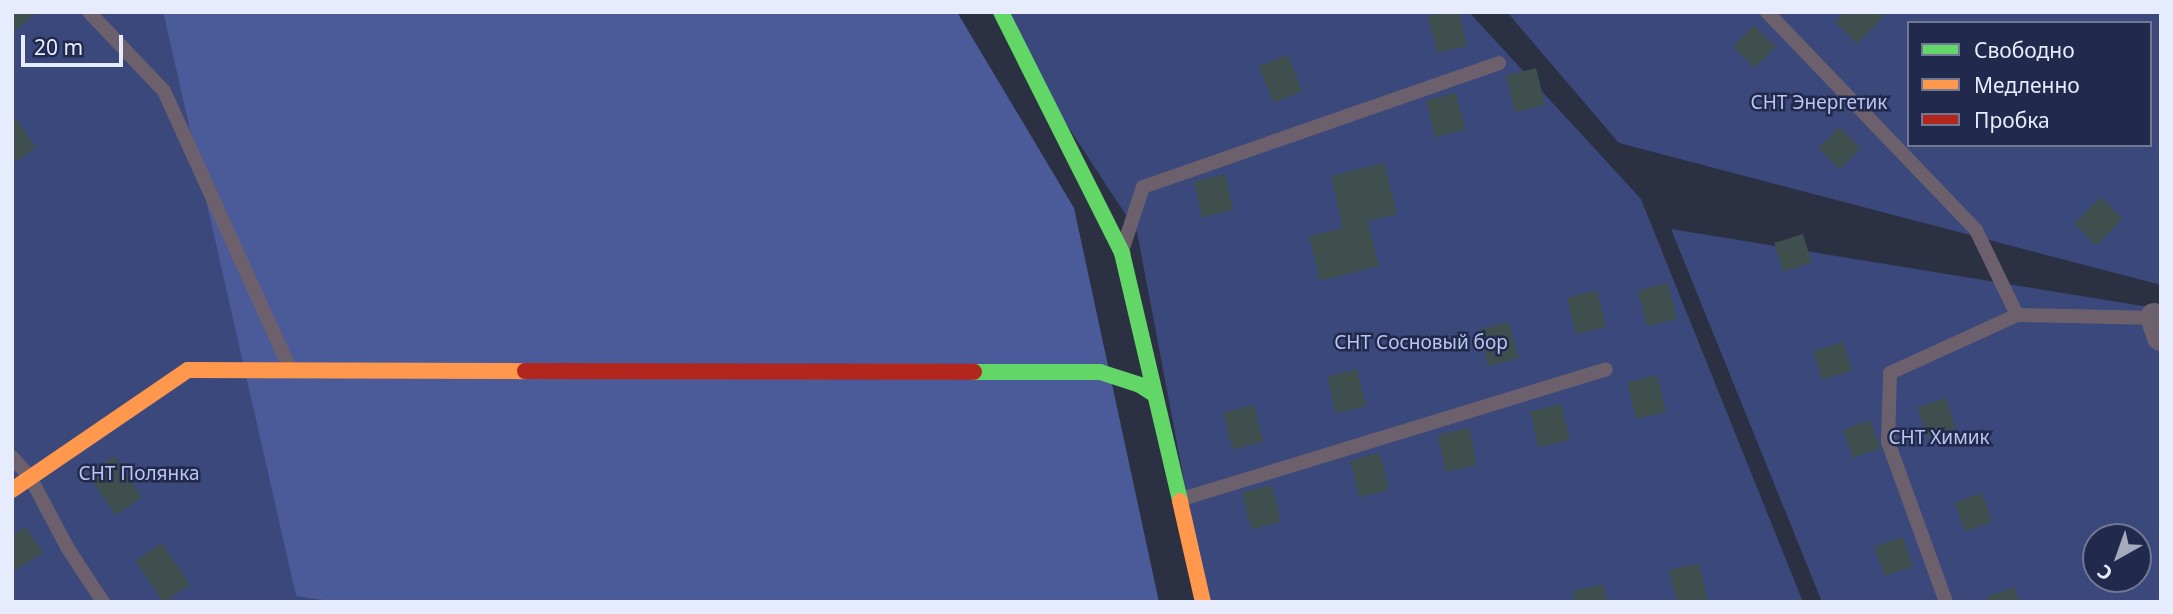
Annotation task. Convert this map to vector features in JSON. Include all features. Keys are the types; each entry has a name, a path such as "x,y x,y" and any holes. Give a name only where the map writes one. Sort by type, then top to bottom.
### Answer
{"street":[{"path":"1001,12 1122,253 1203,602"},
{"path":"12,491 188,370 1100,372 1140,385 1154,394"}],"lane":[{"path":"89,12 164,91 291,370"},
{"path":"1767,12 1976,230 2017,315"},
{"path":"1122,253 1143,187 1499,63"},
{"path":"1946,602 1888,442 1890,373 2017,315 2158,324"},
{"path":"1181,499 1606,369"},
{"path":"12,457 30,477 67,547 103,602"}],"green space":[{"name":"СНТ Полянка","path":"12,12 163,12 296,595 337,602 12,602"},
{"name":"СНТ Сосновый бор","path":"993,12 1469,12 1641,199 1803,602 1207,602 1137,232"},
{"name":"СНТ Энергетик","path":"1507,12 2161,12 2161,285 1619,143"},
{"name":"СНТ Химик","path":"1671,229 2161,309 2161,602 1822,602"}],"shaded area":[{"path":"163,12 957,12 1074,208 1159,602 337,602 296,596"}],"building":[{"path":"12,12 38,12 12,33"},
{"path":"1459,12 1467,46 1437,53 1428,16"},
{"path":"1844,12 1879,12 1884,17 1857,44 1835,22"},
{"path":"1754,25 1776,47 1755,68 1733,46"},
{"path":"1288,55 1302,91 1273,103 1259,66"},
{"path":"1536,68 1545,105 1515,112 1506,75"},
{"path":"1456,93 1465,130 1435,137 1426,100"},
{"path":"12,113 36,148 12,164"},
{"path":"1840,127 1861,149 1839,169 1818,148"},
{"path":"1384,163 1397,214 1368,221 1379,266 1320,281 1309,236 1343,228 1331,176"},
{"path":"1225,174 1233,210 1202,217 1194,181"},
{"path":"2101,197 2123,219 2096,246 2074,224"},
{"path":"1803,234 1812,263 1783,271 1774,243"},
{"path":"1668,283 1677,319 1647,326 1638,290"},
{"path":"1597,290 1606,327 1576,334 1567,297"},
{"path":"1509,322 1518,359 1488,366 1479,329"},
{"path":"1843,342 1852,371 1822,380 1813,351"},
{"path":"1357,369 1366,406 1336,413 1327,376"},
{"path":"1657,375 1666,412 1636,419 1627,382"},
{"path":"1946,398 1956,428 1927,438 1917,407"},
{"path":"1561,404 1570,440 1539,448 1530,412"},
{"path":"1254,405 1263,442 1232,450 1223,413"},
{"path":"1870,420 1880,448 1853,458 1843,430"},
{"path":"1469,428 1477,465 1446,472 1438,435"},
{"path":"1380,453 1389,490 1359,497 1350,460"},
{"path":"114,456 142,497 115,515 87,474"},
{"path":"1272,485 1281,522 1251,529 1242,492"},
{"path":"1982,493 1992,522 1965,532 1955,502"},
{"path":"26,527 43,553 12,572 12,536"},
{"path":"1903,537 1913,566 1885,576 1875,547"},
{"path":"162,543 190,584 163,602 135,561"},
{"path":"1699,563 1708,600 1677,602 1669,570"},
{"path":"1603,584 1607,602 1575,602 1573,591"},
{"path":"2015,587 2019,602 1988,602 1986,597"}],"traffic: fast":[{"path":"1001,12 1122,253 1180,501"},
{"path":"974,372 1100,372 1140,385 1154,394"}],"traffic: slow":[{"path":"12,490 188,370 525,371"},
{"path":"1180,501 1203,602"}],"traffic: jam":[{"path":"525,371 974,372"}]}
